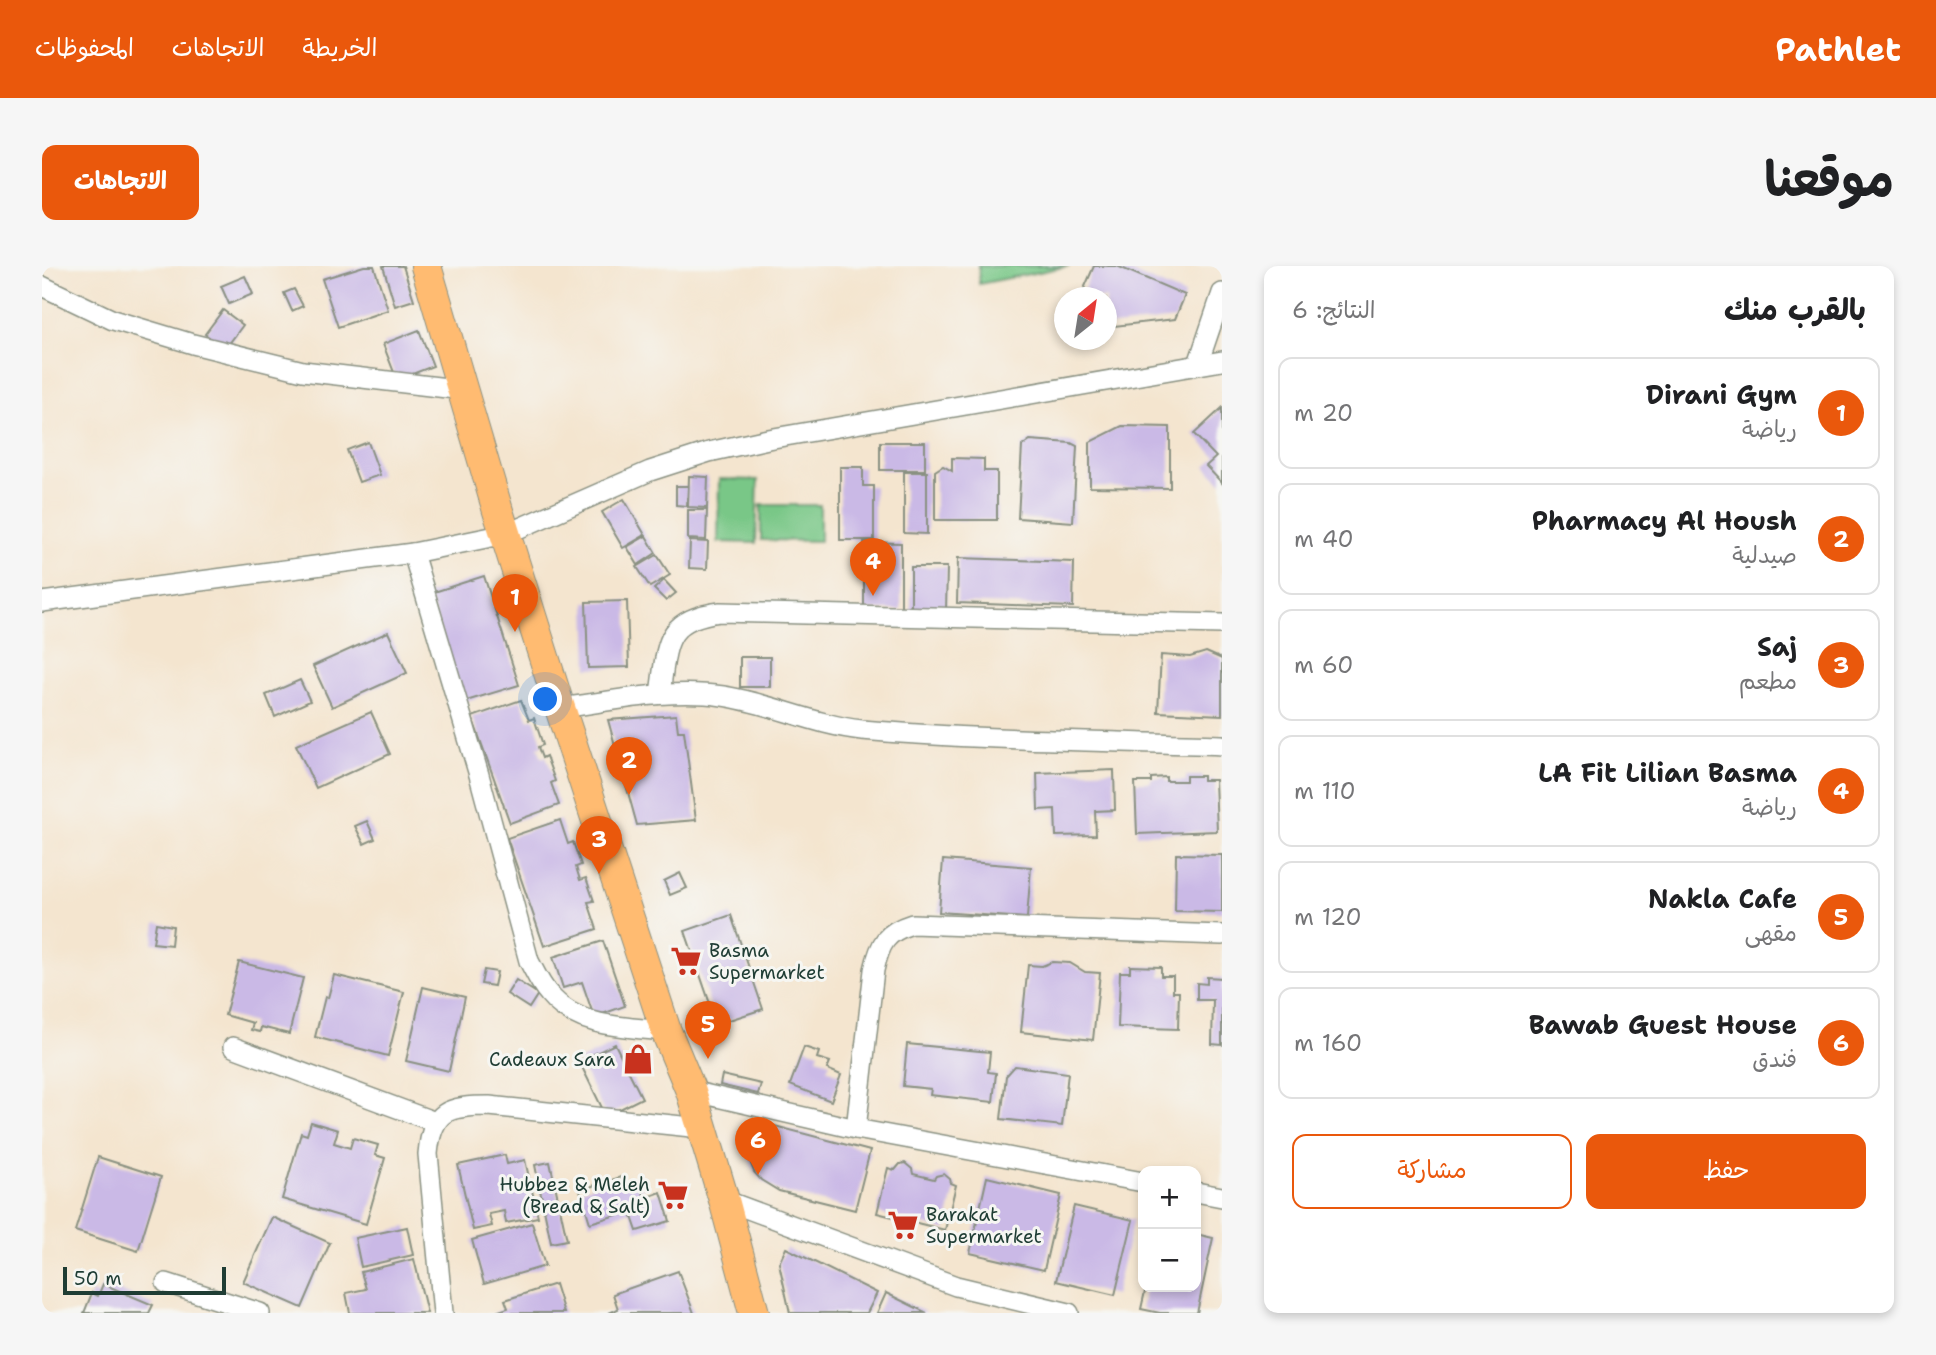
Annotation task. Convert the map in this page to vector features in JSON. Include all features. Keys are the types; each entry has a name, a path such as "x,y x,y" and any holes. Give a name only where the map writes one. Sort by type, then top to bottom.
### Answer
{"main road":[{"path":"426,266 560,708 666,1031 691,1091 754,1313"}],"street":[{"path":"42,286 113,320 193,344 303,371 464,390"},
{"path":"1198,364 1222,293"},
{"path":"42,602 413,553 506,534 650,471 709,452 768,439 1222,361"},
{"path":"413,553 479,775 529,961 540,982 550,996 582,1017 607,1025 666,1031"},
{"path":"660,694 667,648 673,633 683,622 698,615 720,612 1222,624"},
{"path":"560,708 694,692 725,696 858,729 954,736 1222,745"},
{"path":"856,1129 877,955 884,940 897,929 912,925 1222,935"},
{"path":"233,1047 435,1122"},
{"path":"691,1091 856,1129 1138,1181"},
{"path":"443,1313 428,1154 429,1136 435,1122 447,1110 464,1106 701,1128"},
{"path":"1201,1193 1222,1197"},
{"path":"724,1200 957,1286 1069,1313"},
{"path":"166,1283 260,1313"},
{"path":"957,1286 1006,1313"}],"green space":[{"path":"979,266 1069,266 979,284"},
{"path":"719,479 758,480 756,543 718,542"},
{"path":"761,505 820,505 820,541 761,540"}],"building":[{"path":"364,266 374,266 388,310 338,327 322,279"},
{"path":"383,266 403,266 414,300 395,306"},
{"path":"1094,266 1117,266 1185,295 1175,319 1117,326 1117,287 1085,287"},
{"path":"245,276 253,294 229,304 221,286"},
{"path":"294,289 303,306 292,311 284,293"},
{"path":"223,310 243,325 225,349 205,334"},
{"path":"419,330 433,366 397,380 383,344"},
{"path":"1222,408 1222,483 1206,466 1216,457 1194,434"},
{"path":"1122,426 1170,427 1170,488 1090,487 1090,442"},
{"path":"1030,440 1071,443 1077,446 1073,522 1018,518 1022,446"},
{"path":"368,442 380,475 359,482 347,450"},
{"path":"880,442 925,442 925,470 880,470"},
{"path":"952,458 984,459 984,471 997,471 997,520 935,520 935,471 943,466 952,471"},
{"path":"840,467 863,467 863,486 874,486 874,540 840,540"},
{"path":"904,472 927,472 927,534 904,533"},
{"path":"689,476 708,477 707,508 688,507"},
{"path":"676,486 688,486 687,506 676,505"},
{"path":"624,499 645,535 623,548 602,512"},
{"path":"688,510 707,510 706,540 688,539"},
{"path":"646,536 656,553 638,565 627,547"},
{"path":"690,541 708,542 707,569 689,568"},
{"path":"864,542 901,543 901,610 864,610"},
{"path":"657,555 670,575 650,587 637,567"},
{"path":"958,558 1074,562 1073,607 957,603"},
{"path":"911,567 947,567 946,611 911,611"},
{"path":"484,576 519,685 463,702 428,594"},
{"path":"664,580 676,593 666,601 654,589"},
{"path":"627,601 629,667 588,668 586,602"},
{"path":"388,632 407,673 332,707 313,666"},
{"path":"1206,652 1222,659 1222,715 1158,712 1161,655 1190,657"},
{"path":"740,657 770,657 770,687 740,687"},
{"path":"300,680 310,701 275,717 266,695"},
{"path":"521,700 529,720 534,718 543,745 538,747 542,758 546,756 555,781 551,783 559,805 510,823 472,717"},
{"path":"371,712 390,754 316,788 296,745"},
{"path":"676,715 678,731 684,731 696,820 637,825 608,720"},
{"path":"1114,770 1115,810 1095,811 1096,835 1056,836 1055,809 1038,810 1037,773"},
{"path":"1186,776 1203,776 1203,780 1215,780 1217,831 1137,834 1135,782 1151,782 1151,778 1166,777 1166,781 1186,781"},
{"path":"560,820 568,844 573,842 581,865 576,867 580,880 586,878 594,901 588,902 597,929 544,946 507,838"},
{"path":"367,821 375,839 364,844 355,826"},
{"path":"1176,854 1222,855 1222,912 1175,911"},
{"path":"943,860 1031,867 1027,918 939,912"},
{"path":"680,873 687,888 670,895 664,881"},
{"path":"731,915 763,1009 717,1024 685,931"},
{"path":"156,923 173,926 171,945 153,943"},
{"path":"603,941 625,1006 594,1017 582,982 563,988 553,957"},
{"path":"239,962 303,978 289,1034 261,1027 260,1032 251,1030 253,1023 225,1015"},
{"path":"1052,962 1070,963 1085,972 1100,973 1093,1040 1021,1032 1028,965 1042,966"},
{"path":"1130,966 1161,967 1161,976 1173,976 1173,992 1179,992 1178,1029 1118,1027 1120,972 1130,972"},
{"path":"484,970 497,972 494,986 481,984"},
{"path":"334,975 404,992 388,1056 315,1037 325,997 328,998"},
{"path":"1207,977 1222,978 1222,1045 1212,1044 1213,1000 1197,1000 1197,983 1207,984"},
{"path":"516,980 538,994 529,1008 507,994"},
{"path":"423,987 465,997 449,1071 406,1061"},
{"path":"615,1044 642,1098 606,1116 579,1061"},
{"path":"907,1044 990,1052 988,1072 996,1073 993,1102 930,1095 931,1089 903,1086"},
{"path":"804,1047 819,1052 817,1058 830,1062 827,1069 841,1075 831,1101 790,1085"},
{"path":"1015,1066 1068,1073 1062,1126 1001,1119 1006,1076"},
{"path":"722,1075 761,1084 758,1094 720,1085"},
{"path":"752,1120 870,1151 855,1210 779,1191 761,1180 754,1172 747,1153 746,1142"},
{"path":"311,1122 338,1130 334,1143 350,1148 353,1138 378,1145 375,1155 385,1158 366,1224 282,1199 301,1133 307,1135"},
{"path":"505,1155 507,1164 525,1160 538,1217 506,1223 504,1211 489,1214 492,1226 473,1230 458,1165"},
{"path":"98,1157 161,1177 138,1251 75,1231"},
{"path":"550,1162 567,1240 551,1243 535,1165"},
{"path":"905,1163 912,1169 913,1174 934,1179 944,1174 956,1185 945,1230 877,1213 888,1168 895,1170"},
{"path":"621,1177 624,1186 640,1182 645,1198 661,1192 670,1221 637,1231 630,1211 590,1223 580,1190"},
{"path":"987,1177 1061,1195 1044,1270 970,1253"},
{"path":"1074,1206 1133,1220 1115,1295 1056,1281"},
{"path":"272,1217 330,1243 302,1308 243,1282"},
{"path":"532,1223 545,1266 484,1284 472,1240"},
{"path":"407,1227 413,1255 361,1267 355,1238"},
{"path":"1201,1235 1213,1238 1197,1313 1160,1313 1141,1309 1145,1292 1201,1292"},
{"path":"786,1248 877,1293 867,1313 790,1313 779,1263"},
{"path":"414,1259 427,1313 350,1313 346,1293 366,1289 361,1272"},
{"path":"678,1271 694,1313 609,1313 618,1309 613,1294"},
{"path":"103,1284 153,1305 149,1313 84,1313 92,1293 98,1296"},
{"path":"555,1284 564,1313 493,1313 508,1308 505,1300"},
{"path":"886,1293 927,1313 877,1313"}],"place":[{"name":"LA Fit Lilian Basma","path":"873,596"},
{"name":"Dirani Gym","path":"515,632"},
{"name":"Pharmacy Al Housh","path":"629,795"},
{"name":"Saj","path":"599,874"},
{"name":"Basma Supermarket","path":"686,961"},
{"name":"Cadeaux Sara","path":"638,1059"},
{"name":"Nakla Cafe","path":"708,1059"},
{"name":"Bawab Guest House","path":"758,1175"},
{"name":"Hubbez & Meleh (Bread & Salt)","path":"673,1195"},
{"name":"Barakat Supermarket","path":"903,1225"}]}
